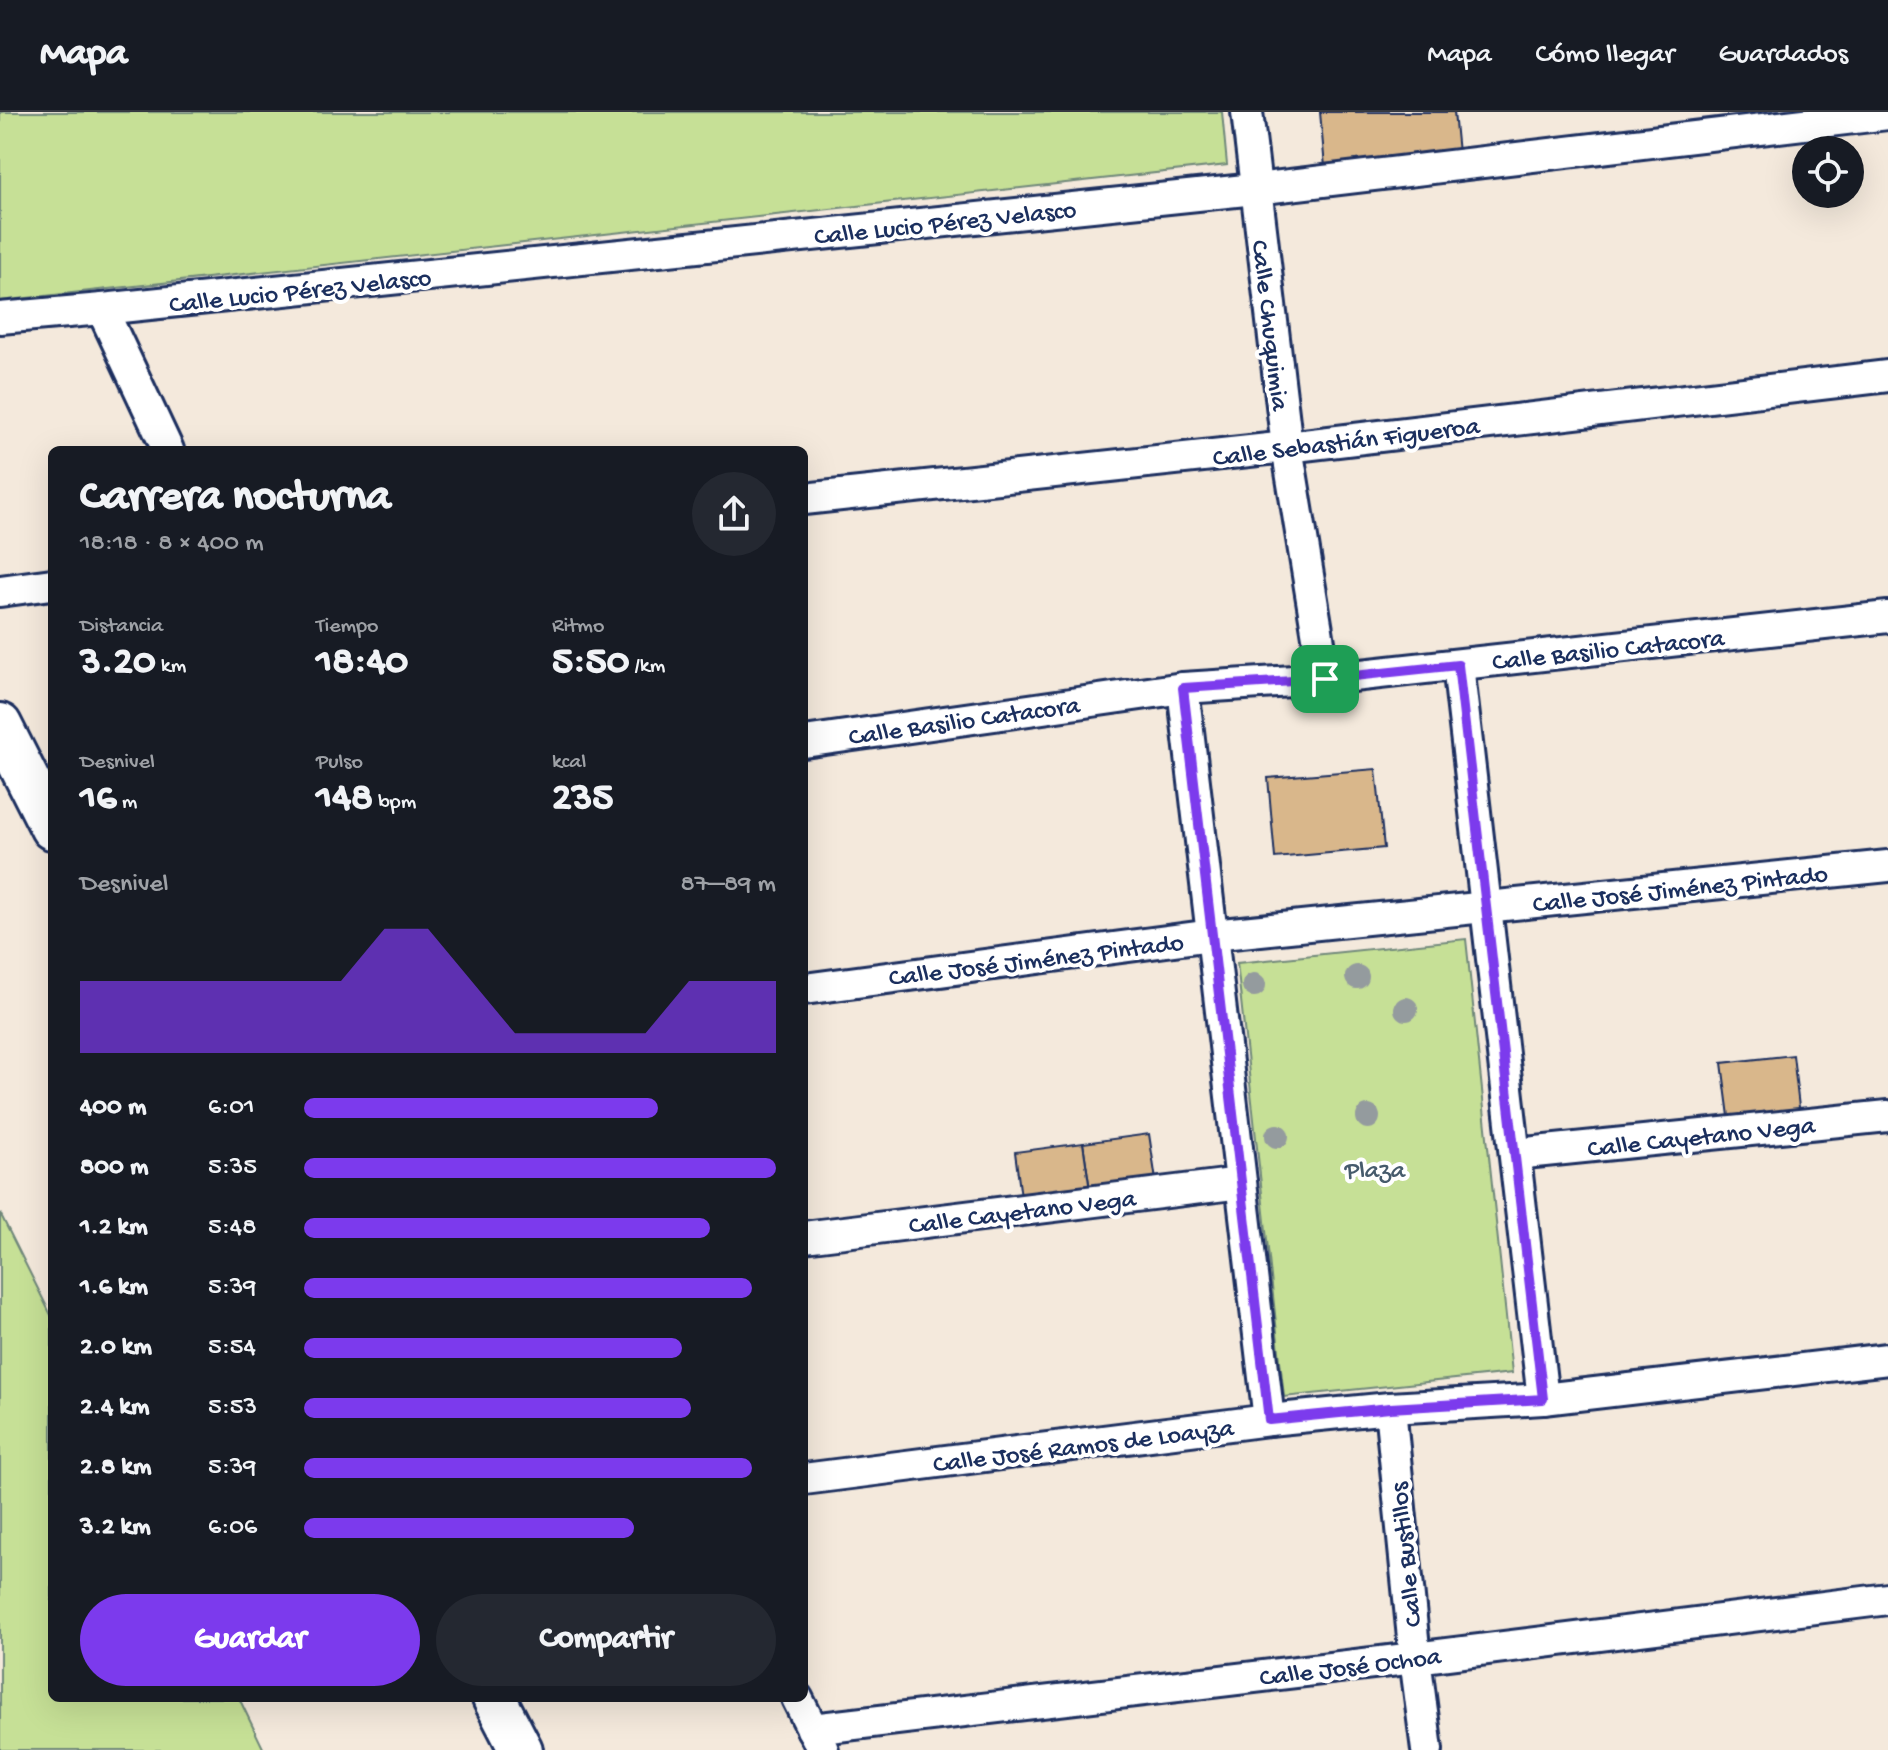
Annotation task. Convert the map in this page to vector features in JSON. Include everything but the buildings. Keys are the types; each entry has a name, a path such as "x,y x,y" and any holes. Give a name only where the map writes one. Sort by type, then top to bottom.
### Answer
{"main road":[{"path":"0,725 48,820"},
{"path":"496,1702 521,1750"}],"street":[{"name":"Calle Chuquimia","path":"1247,112 1287,447 1325,679"},
{"name":"Calle Lucio Pérez Velasco","path":"0,318 1255,189 1888,114"},
{"path":"102,309 166,446"},
{"name":"Calle Sebastián Figueroa","path":"808,499 1287,447 1888,376"},
{"path":"0,591 48,585"},
{"name":"Calle Basilio Catacora","path":"808,741 1183,688 1325,679 1888,617"},
{"path":"1458,665 1543,1399"},
{"path":"1183,688 1269,1420"},
{"name":"Calle José Jiménez Pintado","path":"808,988 1212,935 1888,866"},
{"name":"Calle Cayetano Vega","path":"1515,1154 1888,1116"},
{"name":"Calle Cayetano Vega","path":"808,1237 1241,1183"},
{"name":"Calle José Ramos de Loayza","path":"808,1478 1269,1420 1390,1408 1543,1399 1888,1359"},
{"name":"Calle Bustillos","path":"1390,1408 1427,1750"},
{"name":"Calle José Ochoa","path":"817,1739 1415,1658 1888,1599"},
{"path":"799,1702 817,1739"}],"green space":[{"path":"0,112 1222,112 1227,165 0,301"},
{"name":"Plaza","path":"1466,939 1512,1373 1284,1397 1237,963"},
{"path":"0,1213 48,1309 48,1702 241,1702 264,1750 0,1750"}],"route":[{"path":"1458,665 1543,1399 1390,1408 1269,1420 1183,688 1325,679 1458,665"}]}
